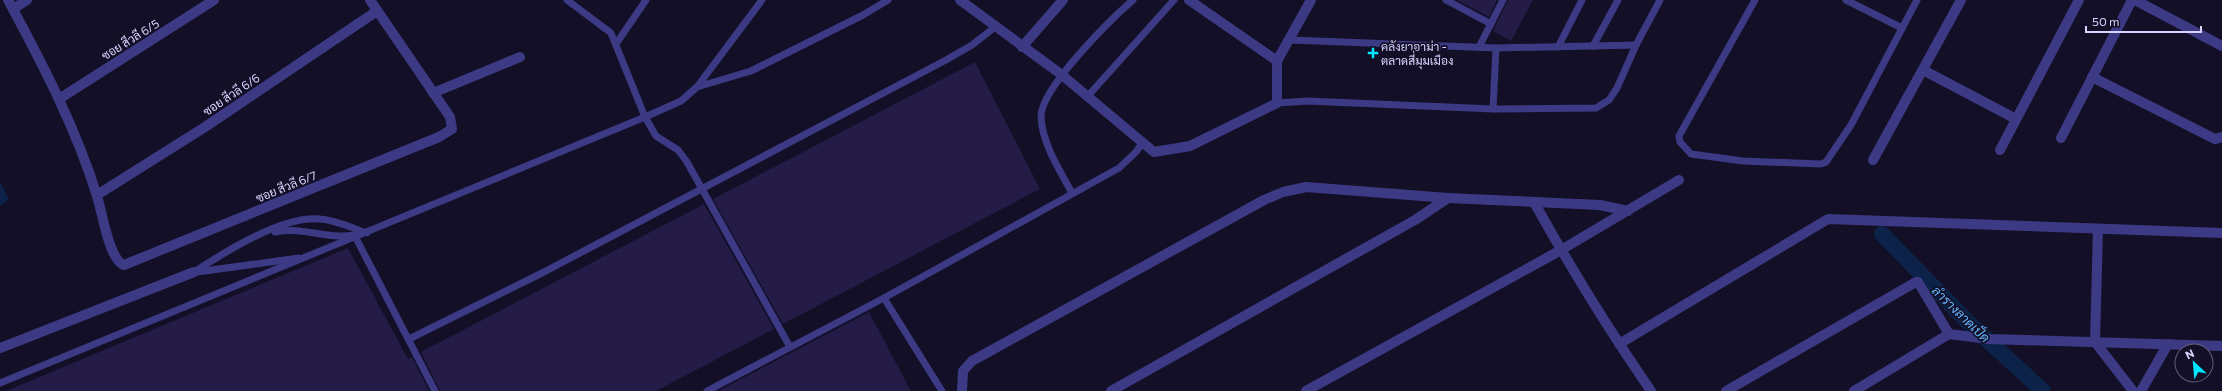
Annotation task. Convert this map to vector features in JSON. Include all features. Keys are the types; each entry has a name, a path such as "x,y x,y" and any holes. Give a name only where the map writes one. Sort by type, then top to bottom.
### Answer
{"street":[{"path":"8,0 59,99 97,195"},
{"path":"13,10 27,0"},
{"name":"ซอย สีวลี 6/5","path":"59,99 214,0"},
{"path":"370,0 433,93 520,57"},
{"path":"960,0 1062,75 1154,152 1190,146 1277,103 1277,61 1311,0"},
{"path":"1022,47 1063,0"},
{"path":"1189,0 1277,61"},
{"path":"1873,160 1961,0"},
{"path":"2000,150 2079,0"},
{"path":"2061,138 2134,0 2222,46"},
{"name":"ซอย สีวลี 6/6","path":"97,195 206,127 377,11"},
{"path":"1923,70 2016,119"},
{"path":"2092,77 2215,140 2222,137"},
{"name":"ซอย สีวลี 6/7","path":"97,195 113,255 120,264 128,264 439,137 452,129 450,117 433,93"},
{"path":"1306,391 1561,250 1678,180"},
{"path":"962,391 963,371 972,361 1264,200 1283,192 1306,187 1448,198 1600,205 1628,211"},
{"path":"1111,391 1415,220 1448,198"},
{"path":"1534,202 1561,250 1619,344 1651,391"},
{"path":"1619,344 1828,219 2222,233"},
{"path":"2098,229 2095,342 2133,391"},
{"path":"0,348 194,272"},
{"path":"1726,391 1916,282 1918,282 1950,334"},
{"path":"1854,391 1950,334 1985,338 2222,346"},
{"path":"2141,391 2168,344"}],"lane":[{"path":"567,0 608,30 616,44 645,117 656,136 680,152 702,188 790,347"},
{"path":"616,44 646,0"},
{"path":"0,383 356,238 681,101 697,87 762,0"},
{"path":"697,87 751,71 863,15 888,0"},
{"path":"1072,193 1042,129 1041,115 1062,75 1100,32 1133,0"},
{"path":"1087,97 1174,0"},
{"path":"1446,0 1491,24"},
{"path":"1479,47 1503,0"},
{"path":"1558,47 1582,0"},
{"path":"1593,46 1618,0"},
{"path":"1277,103 1308,101 1493,109 1596,108 1609,100 1617,88 1636,45 1660,0"},
{"path":"1756,0 1679,136 1680,142 1691,154 1743,161 1822,164 1826,162 1851,125 1917,0"},
{"path":"1846,0 1902,28"},
{"path":"409,339 544,272 946,60 972,45 995,27"},
{"path":"1290,40 1496,48 1636,45"},
{"path":"1493,109 1496,48"},
{"path":"708,391 884,298 1119,168 1136,152 1142,143"},
{"path":"194,272 236,247 260,235 286,224 311,218 330,221 367,233"},
{"path":"260,235 298,230 334,237 367,233"},
{"path":"356,238 435,391"},
{"path":"194,272 298,258 318,253"},
{"path":"884,298 942,391"}],"water":[{"path":"0,182 9,199 0,206"}],"building":[{"path":"1457,0 1497,0 1489,17"},
{"path":"1508,0 1533,0 1511,41 1493,31"},
{"path":"975,62 1040,189 783,324 713,199"},
{"path":"704,204 774,329 656,391 440,391 421,352"},
{"path":"348,248 408,359 412,357 429,391 6,391"},
{"path":"869,312 911,391 718,391"}],"waterway":[{"name":"ลำรางลาดเป็ด","path":"1882,234 1968,322 2043,391"}],"place":[{"name":"คลังยาอาม่า - ตลาดสี่มุมเมือง","path":"1373,53"}]}
